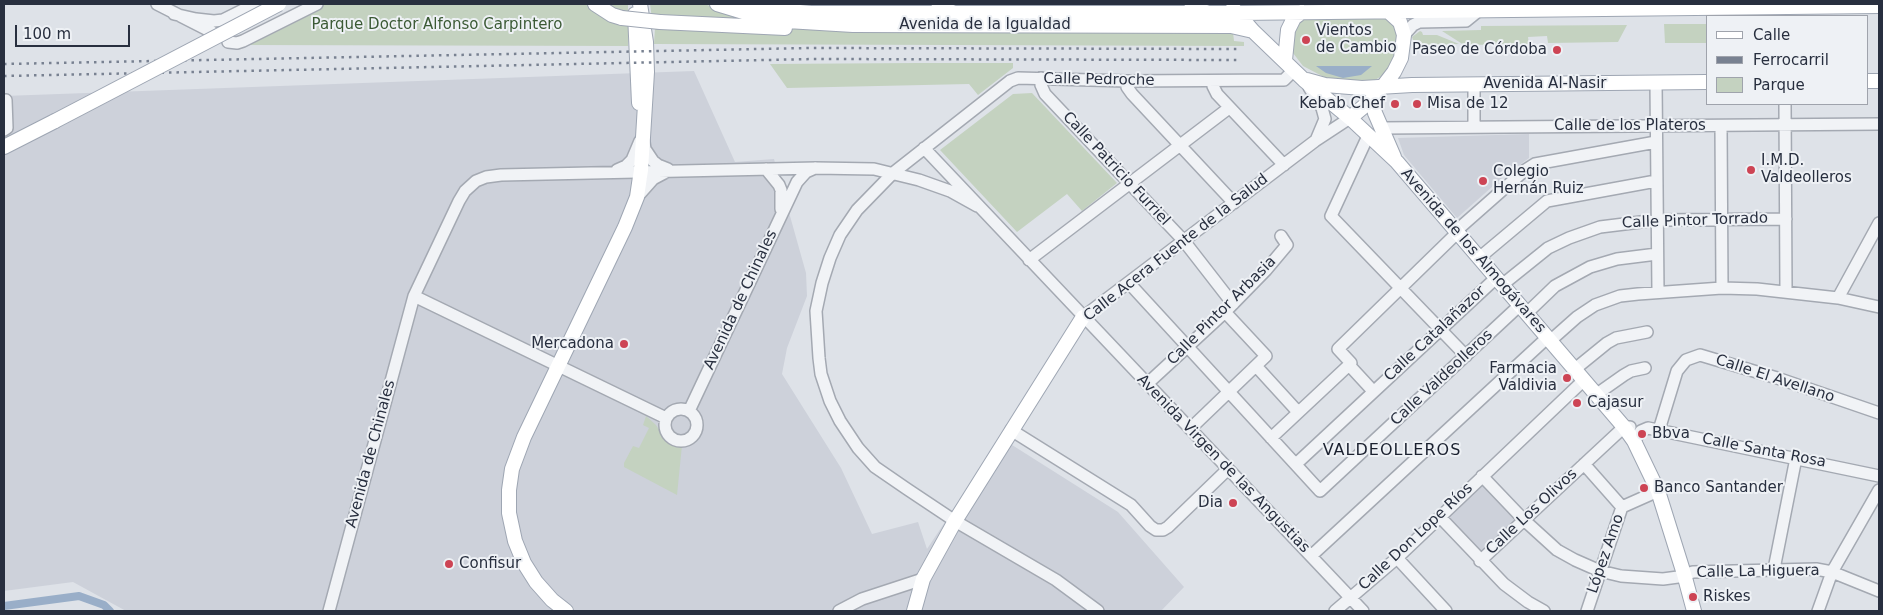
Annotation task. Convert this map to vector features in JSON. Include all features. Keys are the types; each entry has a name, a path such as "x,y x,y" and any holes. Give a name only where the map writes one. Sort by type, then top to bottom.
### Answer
{"main road":[{"path":"4,148 279,4"},
{"path":"595,4 622,18 660,22 774,28 826,28 853,25"},
{"path":"635,4 636,71 643,141"},
{"path":"566,611 552,600 536,582 524,563 515,541 510,513 509,490 512,469 524,437 637,197 642,170 647,72 646,42 640,4"},
{"name":"Avenida de la Igualdad","path":"718,4 750,14 787,21 853,25 1231,26 1253,31"},
{"name":"Avenida de la Igualdad","path":"747,4 776,10 811,13 1212,13 1233,8 1281,8 1302,12"},
{"path":"1263,4 1281,8"},
{"path":"1294,70 1288,30 1294,18 1302,12 1389,12 1484,7 1879,6"},
{"path":"1233,8 1253,31 1294,70 1344,87 1382,87"},
{"path":"1350,118 1372,100 1401,58 1404,35 1400,22 1389,12"},
{"name":"Avenida de los Almogávares","path":"1294,70 1350,118 1396,162 1624,427 1634,441 1658,490 1684,574"},
{"name":"Avenida Al-Nasir","path":"1382,87 1474,84 1706,82"},
{"name":"Avenida de los Almogávares","path":"1372,100 1375,113 1396,162"},
{"name":"Calle Acera Fuente de la Salud","path":"914,611 923,579 955,521 1083,317"},
{"path":"1684,574 1694,611"}],"street":[{"path":"157,4 212,32"},
{"path":"174,14 196,19 223,20 255,4"},
{"path":"228,42 236,43 243,41 317,4"},
{"name":"Avenida de la Igualdad","path":"937,4 956,12"},
{"name":"Avenida de la Igualdad","path":"1190,4 1212,13"},
{"path":"1404,35 1412,25 1417,23 1466,22 1484,7"},
{"path":"1294,70 1322,108 1325,119 1315,141"},
{"name":"Calle Pedroche","path":"1098,611 1056,580 955,521 901,486 875,467 858,448 840,421 830,401 821,374 816,336 816,311 830,258 840,235 857,210 893,173 1010,81 1018,78 1127,81 1284,80 1294,70"},
{"name":"Calle Patricio Furriel","path":"1040,78 1045,94 1184,242 1217,283 1229,308 1266,356 1256,366"},
{"path":"1127,81 1127,86 1132,94 1234,203"},
{"path":"1212,81 1217,94 1284,165"},
{"path":"1656,83 1658,292"},
{"path":"1474,84 1474,127"},
{"path":"5,129 6,100"},
{"path":"1785,105 1786,291"},
{"path":"1029,260 1229,108"},
{"name":"Calle Acera Fuente de la Salud","path":"1083,317 1315,141 1350,118"},
{"name":"Calle de los Plateros","path":"1382,128 1879,124"},
{"path":"1721,126 1722,288"},
{"path":"1368,136 1331,216 1466,356"},
{"path":"643,141 645,149 658,166 672,170"},
{"name":"Avenida de Chinales","path":"610,172 626,166 632,160 639,144 643,141"},
{"path":"1373,391 1349,365 1351,363 1338,349 1456,232 1524,171 1535,164 1656,142"},
{"name":"Avenida Virgen de las Angustias","path":"924,148 1364,611"},
{"path":"766,169 816,168 874,170 893,173 919,180 950,192 978,206"},
{"name":"Avenida de Chinales","path":"689,411 797,182 806,172 816,168"},
{"name":"Avenida de Chinales","path":"329,611 414,296 458,201 476,181 491,175 642,170 766,169 781,190 780,216"},
{"name":"Avenida de Chinales","path":"637,197 653,179 672,170"},
{"path":"1479,258 1547,201 1656,181"},
{"name":"Calle Pintor Torrado","path":"1499,281 1538,255 1569,238 1600,227 1657,220 1786,219"},
{"path":"1838,298 1879,223"},
{"name":"Calle Pintor Arbasia","path":"1147,384 1229,308 1266,270 1287,245 1281,236"},
{"name":"Calle Valdeolleros","path":"1296,464 1320,491 1466,356 1523,309 1555,286 1590,267 1617,260 1657,254"},
{"name":"Calle Catalañazor","path":"1296,464 1440,329 1499,281"},
{"path":"1129,283 1296,464"},
{"path":"1312,556 1549,339 1595,305 1620,296 1722,288 1786,291 1838,298 1879,307"},
{"path":"414,296 666,418"},
{"name":"Calle Don Lope Ríos","path":"1337,610 1397,558 1482,476 1579,375 1598,349 1616,338 1647,332"},
{"name":"Calle El Avellano","path":"1654,429 1677,371 1686,360 1700,355 1777,378 1879,413"},
{"path":"1271,438 1349,365"},
{"path":"1190,429 1256,366 1298,412"},
{"path":"1597,394 1631,371 1645,368"},
{"path":"684,409 689,411 696,419 697,430 685,440 680,441 670,437 665,428 666,418 674,410 684,409"},
{"name":"Calle Santa Rosa","path":"1624,427 1654,429 1879,476"},
{"name":"Calle Los Olivos","path":"1480,561 1624,427"},
{"path":"1634,441 1641,431 1654,429"},
{"path":"1011,430 1123,500 1156,530 1163,530 1168,527 1228,469"},
{"path":"1774,569 1796,458"},
{"path":"1584,464 1622,507"},
{"name":"Calle La Higuera","path":"1482,476 1524,520 1557,550 1600,571 1642,579 1662,579 1693,572 1816,569 1832,572 1879,591"},
{"name":"López Amo","path":"1586,611 1622,507 1658,490"},
{"path":"1818,611 1832,572 1879,490"},
{"path":"1440,518 1504,584 1544,611"},
{"path":"1397,558 1446,611"},
{"path":"839,611 862,600 923,579"}],"shaded area":[{"path":"694,71 735,162 774,159 806,273 807,296 787,348 782,374 841,468 872,534 918,522 927,549 1001,438 1118,512 1184,587 1161,611 126,611 73,582 4,591 4,96"},
{"path":"1529,134 1529,158 1502,178 1457,218 1404,155 1398,138"},
{"path":"1484,481 1521,520 1482,556 1445,517"}],"green space":[{"name":"Parque Doctor Alfonso Carpintero","path":"320,4 628,4 628,46 245,45"},
{"path":"650,4 704,4 750,19 652,19"},
{"path":"1387,18 1393,24 1397,36 1396,56 1385,74 1375,80 1336,80 1324,77 1303,66 1293,53 1292,45 1295,24 1302,19"},
{"path":"1664,24 1706,24 1706,43 1665,43"},
{"path":"1627,25 1618,42 1548,43 1547,36 1528,37 1529,44 1464,45 1442,31 1481,30 1481,26"},
{"path":"655,28 1233,32 1234,41 1244,42 1244,46 654,44"},
{"path":"1420,31 1423,35 1437,35 1459,44 1415,46 1412,37"},
{"path":"1013,63 1013,68 978,95 969,84 787,88 770,64"},
{"path":"1032,93 1117,183 1082,211 1067,194 1017,232 940,150 1013,94"},
{"path":"646,416 656,425 667,442 682,445 677,495 624,467 624,463 633,446 639,448 649,428 643,425"}],"water":[{"path":"1316,66 1372,66 1361,75 1343,78 1326,73"}],"waterway":[{"path":"4,606 79,596 104,605 110,611"}],"railway":[{"path":"4,64 810,48 1241,49"},
{"path":"4,76 813,59 1240,60"}],"place":[{"name":"Vientos de Cambio","path":"1306,40"},
{"name":"Paseo de Córdoba","path":"1557,50"},
{"name":"Kebab Chef","path":"1395,104"},
{"name":"Misa de 12","path":"1417,104"},
{"name":"I.M.D. Valdeolleros","path":"1751,170"},
{"name":"Colegio Hernán Ruiz","path":"1483,181"},
{"name":"Mercadona","path":"624,344"},
{"name":"Farmacia Valdivia","path":"1567,378"},
{"name":"Cajasur","path":"1577,403"},
{"name":"Bbva","path":"1642,434"},
{"name":"Banco Santander","path":"1644,488"},
{"name":"Dia","path":"1233,503"},
{"name":"Confisur","path":"449,564"},
{"name":"Riskes","path":"1693,597"}],"district":[{"name":"VALDEOLLEROS","path":"1392,451"}]}
